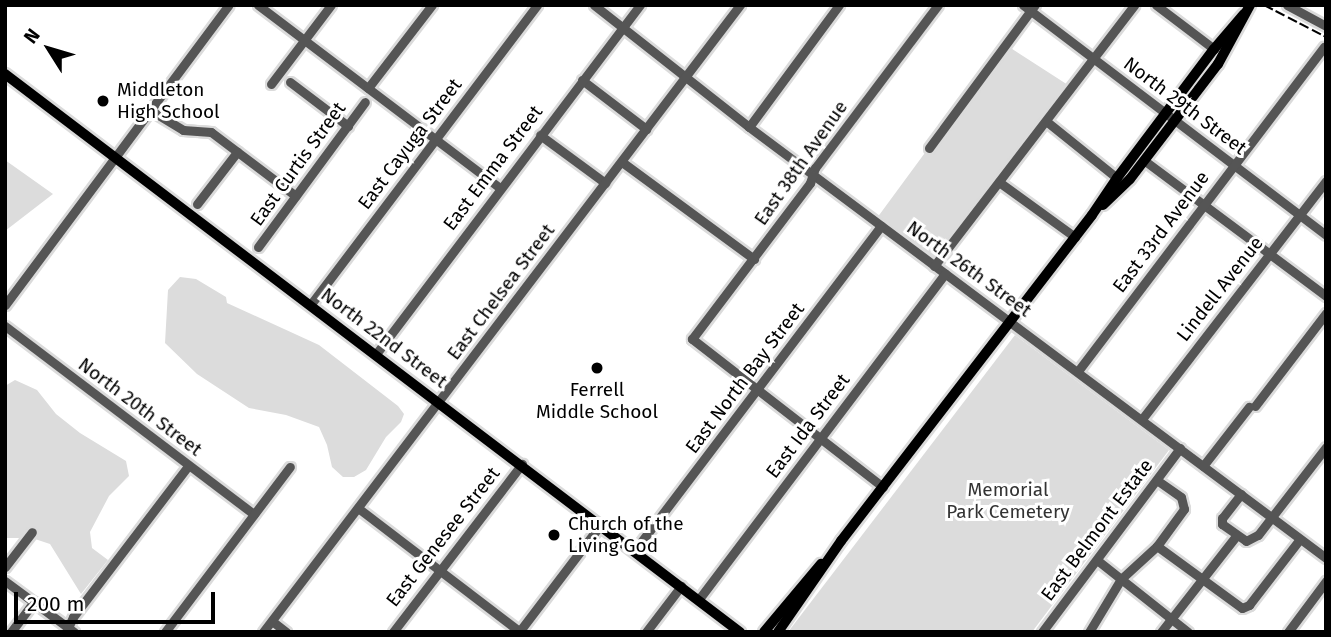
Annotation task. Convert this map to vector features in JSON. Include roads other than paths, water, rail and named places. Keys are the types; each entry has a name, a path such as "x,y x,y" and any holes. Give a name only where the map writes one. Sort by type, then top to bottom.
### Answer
{"main road":[{"path":"1092,215 1145,161 1214,50 1247,10"},
{"path":"764,632 883,487 1092,215 1117,177 1218,64 1247,10"},
{"name":"North 22nd Street","path":"5,74 699,598 740,632"},
{"path":"778,632 841,541"}],"street":[{"path":"5,305 229,5"},
{"path":"258,5 500,188"},
{"path":"271,84 331,5"},
{"path":"368,88 432,5"},
{"name":"East Cayuga Street","path":"311,304 537,5"},
{"name":"North 26th Street","path":"594,5 686,75 749,128 1326,558"},
{"name":"East Emma Street","path":"376,354 640,5"},
{"name":"East Chelsea Street","path":"263,632 740,5"},
{"path":"749,128 839,5"},
{"name":"East 38th Avenue","path":"758,390 692,340 810,183 813,175 938,5"},
{"path":"934,266 1134,5"},
{"path":"1156,5 1214,50"},
{"path":"1287,5 1326,26"},
{"path":"929,148 1029,7"},
{"name":"North 29th Street","path":"1029,7 1326,235"},
{"name":"East 33rd Avenue","path":"1077,371 1324,47"},
{"path":"582,80 646,129"},
{"path":"290,82 348,126"},
{"name":"East Curtis Street","path":"258,247 365,102"},
{"path":"150,110 183,130 211,132 296,196"},
{"path":"1046,121 1117,177"},
{"path":"540,135 605,183"},
{"path":"197,204 237,152"},
{"path":"1145,161 1326,296"},
{"path":"622,162 754,259"},
{"name":"Lindell Avenue","path":"1142,419 1326,181"},
{"path":"999,182 1075,237"},
{"name":"East North Bay Street","path":"635,550 881,226"},
{"name":"East Ida Street","path":"699,598 945,274"},
{"path":"1203,466 1326,313"},
{"name":"North 20th Street","path":"5,327 254,514"},
{"path":"758,390 883,487"},
{"path":"1241,494 1222,522 1223,527 1246,541 1252,539 1272,518 1326,446"},
{"name":"East Belmont Estate","path":"1042,632 1180,449"},
{"name":"East Genesee Street","path":"393,632 522,464"},
{"path":"5,581 69,630 188,466"},
{"path":"165,632 290,467"},
{"path":"1089,632 1121,579 1157,546 1185,505 1181,497 1157,480"},
{"path":"358,508 520,632 601,524"},
{"path":"5,567 32,532"},
{"path":"1162,631 1236,536"},
{"path":"1157,546 1239,607 1245,607 1300,539"},
{"path":"1097,560 1188,632"},
{"path":"1301,632 1290,629 1326,581"},
{"path":"646,632 681,586"},
{"path":"11,632 34,602"},
{"path":"272,621 286,632"}],"railway":[{"path":"1264,5 1326,37"}],"place":[{"name":"Middleton High School","path":"103,101"},
{"name":"Ferrell Middle School","path":"597,368"},
{"name":"Church of the Living God","path":"554,535"}],"park label":[{"name":"Memorial Park Cemetery","path":"1008,501"}]}
